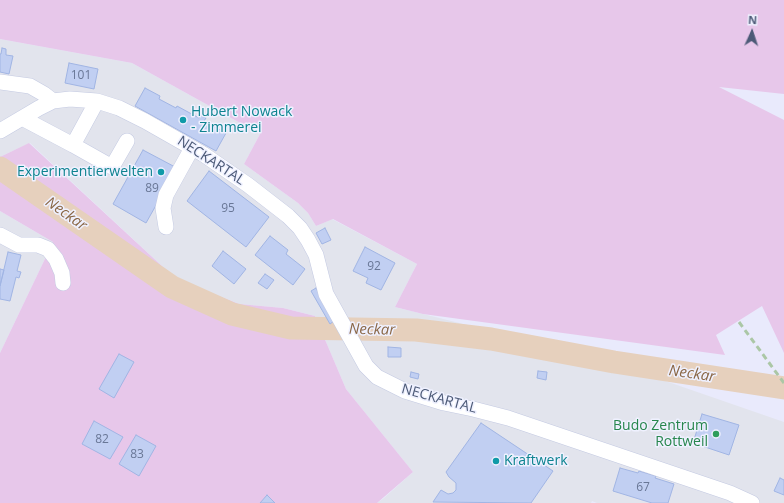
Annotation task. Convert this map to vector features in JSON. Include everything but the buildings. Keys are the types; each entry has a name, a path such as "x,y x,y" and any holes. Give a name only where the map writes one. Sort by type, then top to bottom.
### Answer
{"street":[{"path":"0,82 30,86 53,101"},
{"name":"NECKARTAL","path":"3,129 53,101 70,98 97,101 119,108 192,148 248,184 288,216 300,228 316,255 326,294 366,366 377,377 405,391 444,403 508,418 730,493 752,503"},
{"path":"73,145 97,101"},
{"path":"22,118 112,167 127,141"},
{"path":"166,227 163,208 166,195 192,148"},
{"path":"0,234 19,245 38,245 48,249 56,259 62,273 63,283"}],"shaded area":[{"path":"0,0 784,0 784,94 719,87 784,120 784,353 762,306 716,335 725,355 423,314 395,307 417,264 333,219 316,226 308,213 298,203 244,164 260,134 132,63 0,39"},
{"path":"0,39 132,63 260,134 244,164 298,203 308,213 316,226 332,219 417,264 395,307 596,357 784,422 784,503 597,503 592,501 591,503 377,503 413,472 346,389 315,316 283,308 239,304 176,279 30,143 0,157"},
{"path":"29,143 176,279 239,304 283,308 315,316 346,389 413,472 377,503 0,503 0,353 53,242 0,211 0,157"},
{"path":"0,211 53,242 0,353"}],"waterway":[{"name":"Neckar","path":"0,168 172,287 232,314 291,328 416,330 491,339 614,362 784,388"}],"railway":[{"path":"739,322 784,383"}],"place":[{"name":"Hubert Nowack - Zimmerei","path":"183,120"},
{"name":"Experimentierwelten","path":"161,172"},
{"name":"Budo Zentrum Rottweil","path":"716,434"},
{"name":"Kraftwerk","path":"496,461"}]}
